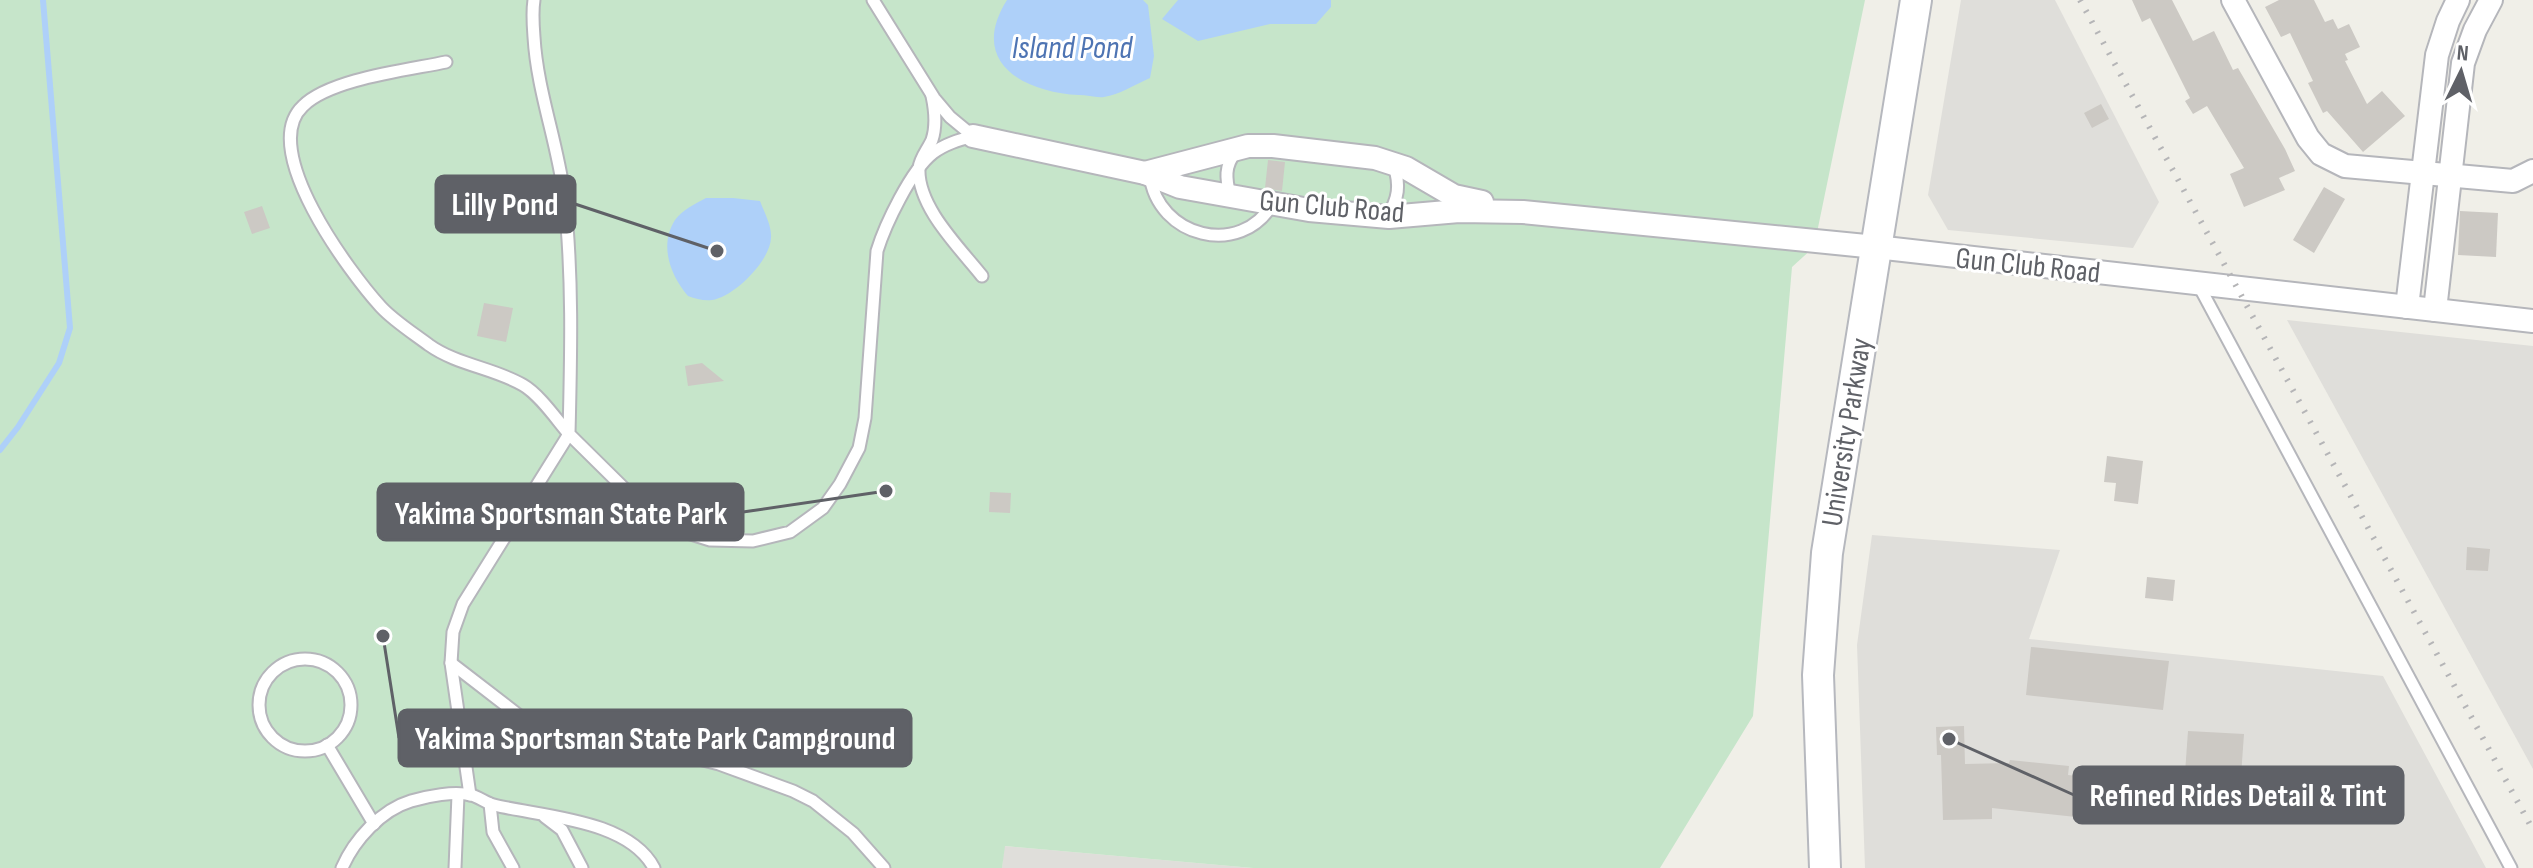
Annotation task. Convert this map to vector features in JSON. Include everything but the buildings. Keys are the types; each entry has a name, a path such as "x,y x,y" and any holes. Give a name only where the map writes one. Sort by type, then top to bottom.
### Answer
{"main road":[{"name":"University Parkway","path":"1825,868 1818,675 1827,553 1916,0"}],"street":[{"path":"2233,0 2308,138 2321,154 2345,166 2450,177 2513,181 2533,171"},
{"path":"2407,307 2437,55 2458,0"},
{"path":"2435,310 2463,63 2475,30 2491,0"},
{"name":"Gun Club Road","path":"973,136 1148,174 1180,187 1309,210 1386,216 1459,211 1523,212 1876,247 2533,321"},
{"name":"Gun Club Road","path":"1148,174 1239,149 1273,146 1375,158 1406,168 1454,196 1523,212"}],"lane":[{"path":"455,868 464,795 451,663 453,632 463,604 569,434 572,303 569,247 563,190 536,66 534,0"},
{"path":"873,0 932,95 950,117 973,136"},
{"path":"446,62 337,86 304,104 290,129 291,149 298,178 315,215 341,256 383,309 446,355 526,387 647,511 672,528 710,540 753,541 790,532 823,508 859,448 865,418 877,251 884,230 932,138 935,115 932,95"},
{"path":"919,166 933,153 973,136"},
{"path":"1230,196 1226,174 1231,158 1239,149"},
{"path":"1386,216 1396,200 1399,187 1393,164"},
{"path":"919,166 932,212 982,276"},
{"path":"1148,174 1155,197 1167,214 1197,231 1224,235 1244,231 1260,222 1273,203"},
{"path":"2197,284 2511,868"},
{"path":"307,658 325,663 340,674 349,689 351,708 347,725 336,740 327,745 302,752 284,747 270,736 260,720 258,702 262,685 273,670 289,661 307,658"},
{"path":"451,663 552,741 609,756 659,751 687,756 719,764 793,791 813,801 853,833 884,868"},
{"path":"327,745 374,824"},
{"path":"342,868 360,840 380,818 408,802 437,795 464,795 617,834 646,853 654,868"},
{"path":"490,804 493,832 513,868"},
{"path":"541,815 562,830 582,868"}],"shaded area":[{"path":"1961,0 2055,0 2159,202 2133,248 1948,230 1928,195"},
{"path":"2287,320 2533,346 2533,769"},
{"path":"1872,535 2060,550 2029,639 2383,676 2486,868 1865,868 1857,645"},
{"path":"1004,846 1253,868 1002,868"}],"green space":[{"path":"0,0 1865,0 1814,247 1792,267 1753,716 1660,868 1253,868 1005,846 1002,868 0,868"}],"water":[{"name":"Island Pond","path":"1007,0 1143,0 1148,5 1154,56 1150,78 1116,94 1101,97 1058,93 1021,80 1007,70 998,57 994,41 997,22"},
{"path":"1178,0 1331,0 1331,7 1316,24 1270,24 1198,41 1162,19"},
{"path":"706,198 760,201 771,238 758,267 740,285 721,297 700,300 688,296 676,279 667,249 675,220"}],"waterway":[{"path":"0,450 59,363 70,328 43,0"}],"railway":[{"path":"2080,0 2533,830"}],"place":[{"name":"Lilly Pond","path":"717,251"},
{"name":"Yakima Sportsman State Park","path":"886,491"},
{"name":"Yakima Sportsman State Park Campground","path":"383,636"},
{"name":"Refined Rides Detail & Tint","path":"1949,739"}]}
